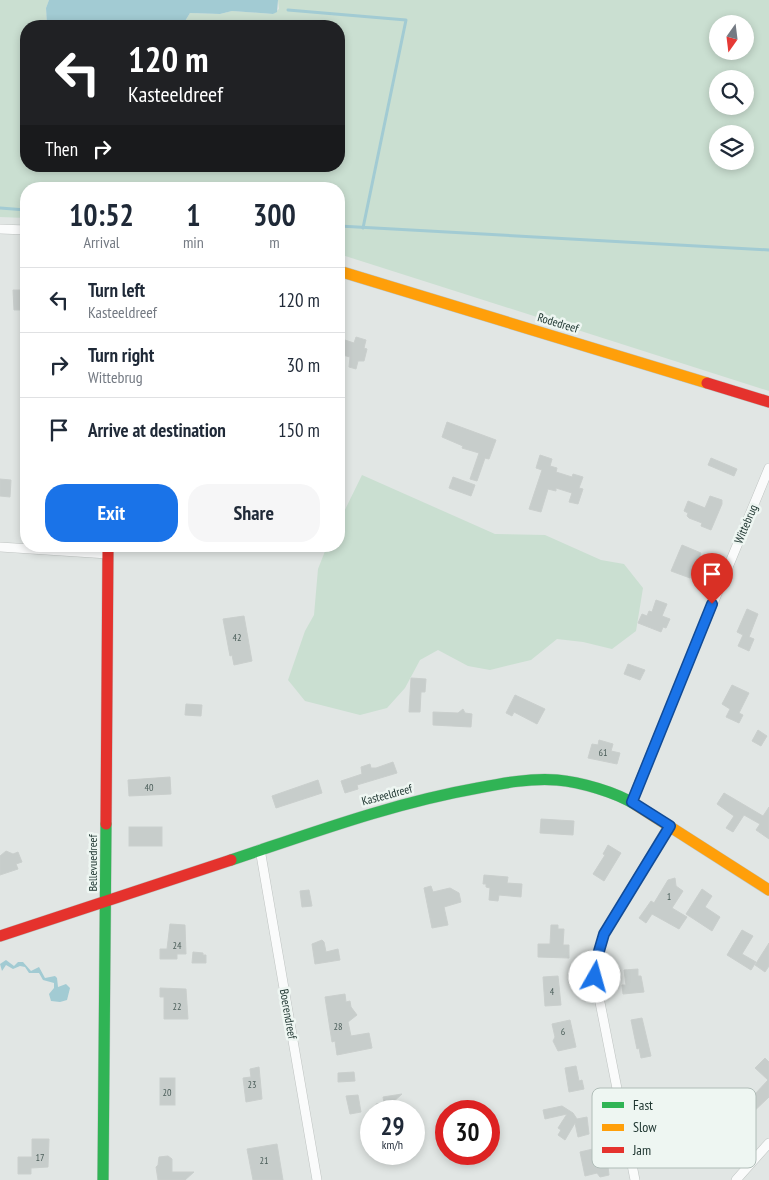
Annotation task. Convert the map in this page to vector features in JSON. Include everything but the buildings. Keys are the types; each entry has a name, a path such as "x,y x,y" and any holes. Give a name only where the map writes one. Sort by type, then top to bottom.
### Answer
{"street":[{"path":"0,229 20,230"},
{"name":"Rodedreef","path":"345,273 769,402"},
{"name":"Wittebrug","path":"632,802 769,468"},
{"path":"0,547 20,548"},
{"name":"Bellevuedreef","path":"103,1180 108,552"},
{"name":"Kasteeldreef","path":"0,936 386,808 449,793 524,780 557,780 586,784 632,802 769,890"},
{"path":"617,1088 595,977 597,958 604,934 670,826"},
{"name":"Boerendreef","path":"260,849 317,1180"},
{"path":"756,1158 769,1143"},
{"path":"736,1180 747,1168"}],"green space":[{"path":"0,0 49,0 46,8 47,20 20,20 20,172 345,172 345,20 186,20 190,13 220,14 232,11 273,14 279,9 278,0 769,0 769,391 345,256 345,182 20,182 20,218 0,217"},
{"path":"362,475 495,534 545,535 601,560 624,564 643,588 636,631 612,649 583,642 557,639 531,660 490,670 468,666 438,650 420,660 405,688 387,708 360,715 305,701 288,680 305,631 314,615 318,569 325,552 345,552 345,510"}],"water":[{"path":"49,0 278,0 277,12 273,14 232,11 220,14 190,13 186,20 47,20 46,8"},
{"path":"6,960 14,966 18,962 23,962 31,971 39,967 45,978 55,976 58,987 66,984 70,988 67,1000 60,1002 51,1001 49,994 54,988 54,983 43,980 39,973 29,973 25,967 20,966 13,969 6,965 2,971 0,964"}],"waterway":[{"path":"288,10 406,20 363,228"},
{"path":"0,208 20,210"},
{"path":"345,226 769,250"}],"traffic: fast":[{"path":"231,860 384,810 446,794 517,781 557,780 576,783 598,788 636,805"},
{"path":"103,1180 106,824"}],"traffic: slow":[{"path":"345,273 707,383"},
{"path":"636,805 769,890"}],"traffic: jam":[{"path":"707,383 769,402"},
{"path":"106,824 108,552"},
{"path":"0,936 231,860"}],"route":[{"path":"595,977 597,958 604,934 670,826 632,802 712,604"}]}
